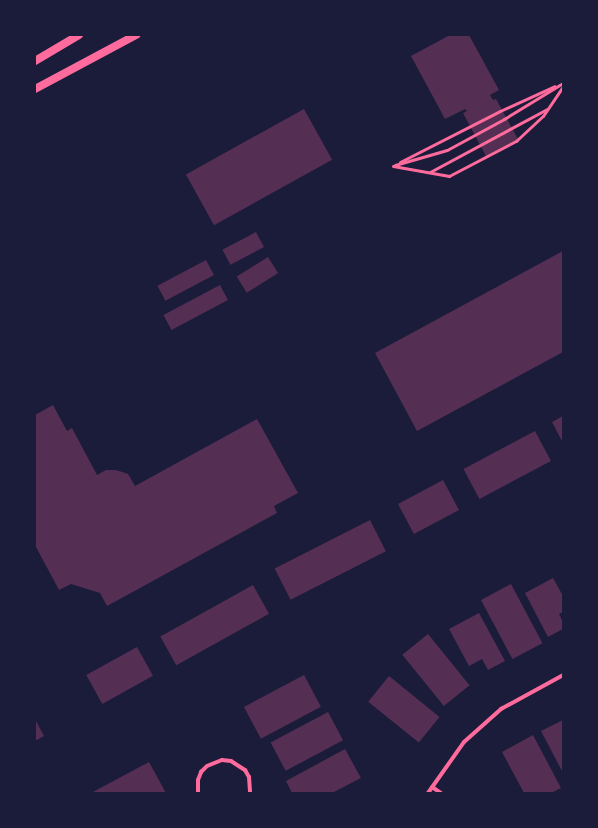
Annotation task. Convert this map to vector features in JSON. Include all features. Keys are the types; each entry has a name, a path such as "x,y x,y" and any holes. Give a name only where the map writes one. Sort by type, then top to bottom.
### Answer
{"main road":[{"path":"35,61 79,35"},
{"path":"35,88 136,35"}],"street":[{"path":"428,793 464,742 501,710 563,675"},
{"path":"198,793 198,780 201,772 214,762 222,760 231,761 245,770 249,777 250,793"},
{"path":"432,787 441,793"}],"lane":[{"path":"393,166 447,150 504,119 563,83"},
{"path":"393,166 500,111 563,83"},
{"path":"393,166 449,176 516,141 543,116 563,86"},
{"path":"430,172 548,108"}],"building":[{"path":"450,35 469,35 499,90 490,95 493,100 496,99 519,141 487,158 463,113 467,111 465,109 445,119 411,56"},
{"path":"304,109 332,160 214,225 186,174"},
{"path":"256,232 264,247 230,265 222,250"},
{"path":"563,251 563,352 417,431 375,353"},
{"path":"268,257 278,273 247,293 237,277"},
{"path":"206,260 214,275 165,301 157,286"},
{"path":"220,285 228,300 171,330 163,315"},
{"path":"53,405 67,431 72,428 97,475 106,470 116,470 128,474 135,486 257,419 298,493 274,506 277,513 107,606 100,593 71,584 59,590 35,545 35,415"},
{"path":"563,416 563,443 552,422"},
{"path":"535,431 551,461 479,499 463,469"},
{"path":"443,480 459,510 414,534 398,504"},
{"path":"370,520 386,551 291,600 275,569"},
{"path":"553,578 563,596 563,612 559,614 563,622 563,629 548,637 525,593"},
{"path":"511,584 542,643 512,659 481,600"},
{"path":"253,585 269,614 176,665 160,636"},
{"path":"479,613 505,661 488,670 482,659 469,666 449,629"},
{"path":"428,634 470,685 444,706 402,655"},
{"path":"137,647 153,676 102,704 86,675"},
{"path":"304,675 321,707 261,739 244,707"},
{"path":"389,676 440,717 419,743 368,702"},
{"path":"328,712 343,740 286,771 271,743"},
{"path":"35,719 44,736 35,741"},
{"path":"563,720 563,773 541,731"},
{"path":"533,735 561,788 551,793 524,793 502,752"},
{"path":"345,749 361,778 332,793 292,793 286,781"},
{"path":"149,762 166,793 91,793"}]}
